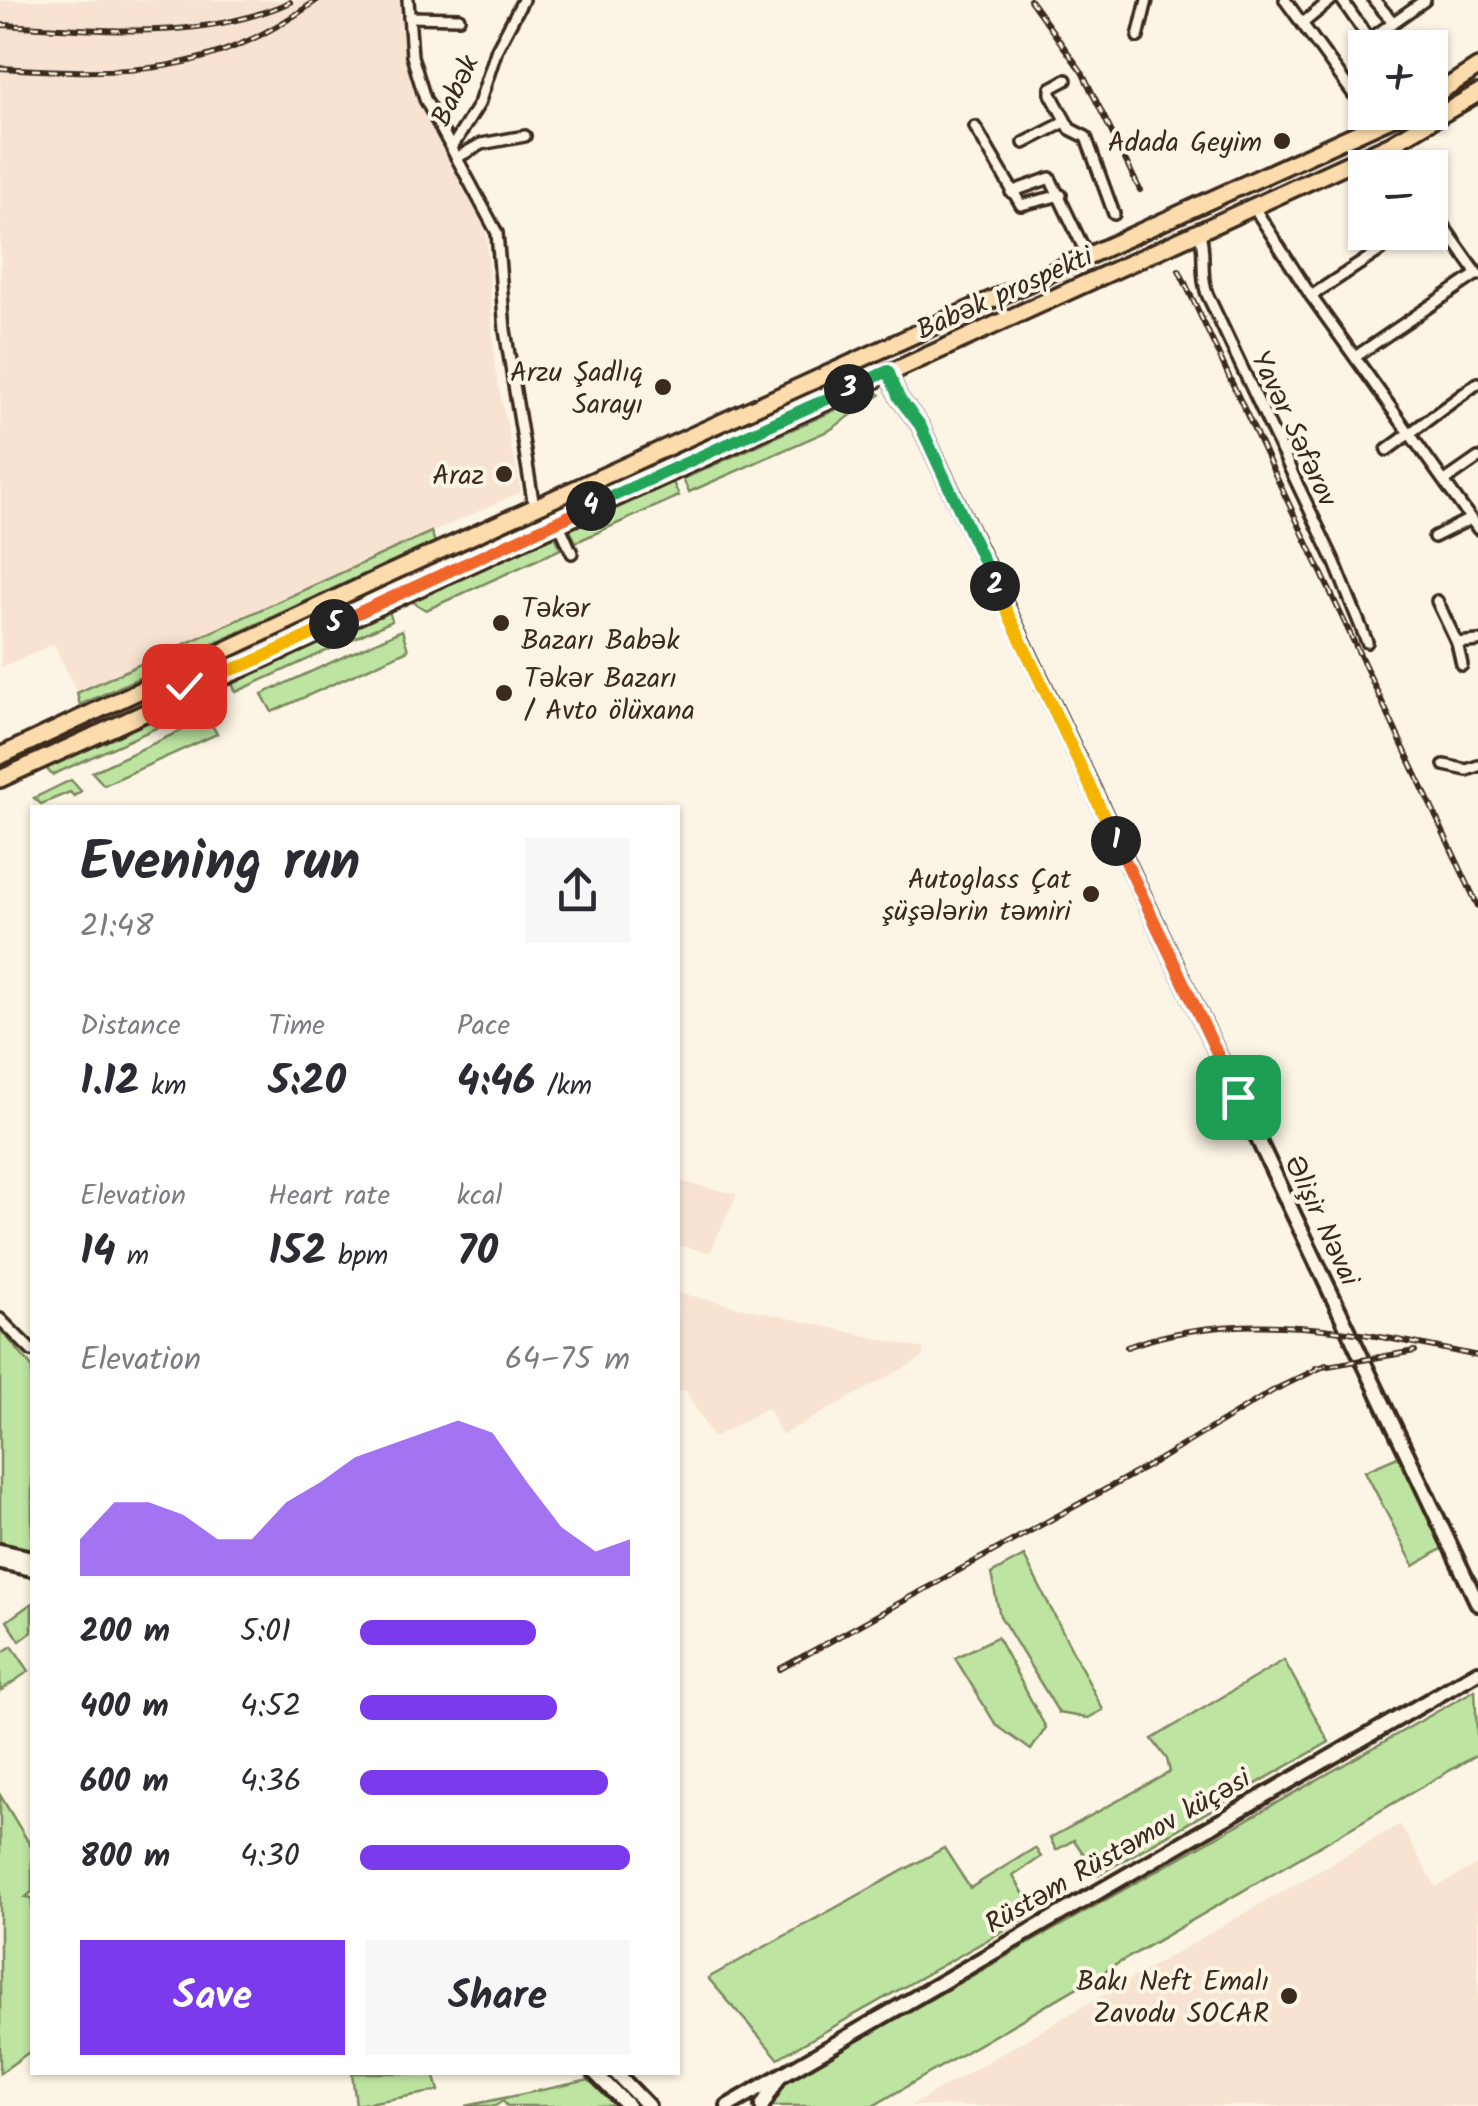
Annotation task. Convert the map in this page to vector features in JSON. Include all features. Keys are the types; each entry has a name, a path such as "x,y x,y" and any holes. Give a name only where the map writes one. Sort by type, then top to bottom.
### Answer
{"main road":[{"path":"1448,86 1478,67"},
{"name":"Babək prospekti","path":"2,778 557,521 1391,144 1478,92"},
{"name":"Babək prospekti","path":"0,756 308,611 1088,257 1348,127"},
{"path":"248,664 190,686 180,682 188,672 282,629 308,611"},
{"path":"2,778 38,754 150,703 151,695 144,693 77,719"}],"street":[{"path":"408,0 416,73 497,233 505,330 526,480 534,508"},
{"name":"Babək","path":"455,152 479,104 497,50 523,0"},
{"path":"1138,37 1147,0"},
{"path":"1285,0 1348,86"},
{"path":"1303,23 1331,0"},
{"path":"1342,0 1363,30"},
{"path":"1374,0 1393,22"},
{"path":"1385,30 1425,0"},
{"path":"410,16 459,18"},
{"path":"1066,80 1051,88 1051,94 1065,122 1086,137 1114,214"},
{"path":"1024,143 1065,122"},
{"path":"975,127 1010,192 1028,206 1062,195"},
{"name":"Babək","path":"455,152 525,136"},
{"path":"1391,144 1394,150"},
{"path":"1010,192 1044,176 1055,182 1088,257"},
{"path":"1253,206 1311,296 1478,529"},
{"name":"Yavər Səfərov","path":"1199,230 1205,246 1202,278 1207,294 1335,563 1367,642"},
{"path":"1355,356 1478,274 1448,234"},
{"path":"1311,296 1381,250"},
{"name":"Əlişir Nəvai","path":"888,371 899,398 920,425 1478,1604"},
{"path":"1387,450 1478,384"},
{"path":"1445,481 1478,458"},
{"path":"1434,537 1470,518"},
{"path":"557,521 572,553"},
{"path":"1437,601 1457,643 1462,665"},
{"path":"1457,643 1478,641"},
{"path":"1444,765 1467,770 1478,766"},
{"path":"0,1318 30,1349"},
{"path":"0,1550 30,1558"},
{"path":"0,1562 30,1569"},
{"name":"Rüstəm Rüstəmov küçəsi","path":"728,2106 1478,1672"},
{"path":"762,2106 768,2090 784,2074"},
{"path":"597,2075 628,2106"},
{"path":"618,2075 648,2106"}],"shaded area":[{"path":"0,0 400,0 403,52 414,92 480,214 487,238 495,370 521,492 77,693 54,644 1,667"},
{"path":"680,1181 737,1194 710,1252 680,1246"},
{"path":"680,1293 924,1349 922,1358 782,1435 767,1408 713,1438 685,1390 680,1392"},
{"name":"Bakı Neft Emalı Zavodu SOCAR","path":"1400,1824 1436,1887 1478,1864 1478,2106 910,2106"}],"green space":[{"path":"877,391 880,395 830,430 689,492 683,479"},
{"path":"673,482 679,496 576,542 569,528"},
{"path":"431,532 435,542 80,705 77,693"},
{"path":"554,534 561,549 426,610 411,601"},
{"path":"389,611 392,621 236,692 232,684"},
{"path":"402,630 408,650 272,712 262,694"},
{"path":"221,689 225,697 52,775 46,768"},
{"path":"208,718 217,734 104,785 92,772"},
{"path":"71,780 81,791 74,796 70,792 41,804 34,798"},
{"path":"0,1329 30,1365 30,1551 0,1544"},
{"path":"1400,1456 1443,1548 1414,1566 1365,1471"},
{"path":"1024,1556 1103,1710 1088,1718 1059,1713 1000,1616 991,1574"},
{"path":"30,1604 30,1634 20,1641 7,1621"},
{"path":"997,1637 1046,1728 1031,1750 996,1725 955,1658"},
{"path":"12,1646 29,1671 0,1691 0,1654"},
{"path":"1284,1660 1329,1742 1098,1875 1074,1840 1056,1850 1050,1838 1170,1772 1167,1759 1152,1739"},
{"path":"1475,1690 1478,1754 873,2106 771,2106 787,2081"},
{"path":"0,1795 30,1845 30,1894 26,1897 30,1898 30,2051 0,2073"},
{"path":"944,1848 970,1888 1035,1848 1041,1857 1013,1876 1028,1901 1026,1918 778,2058 708,1978"},
{"path":"352,2075 435,2075 439,2091 356,2105"},
{"path":"589,2080 615,2106 507,2106 503,2101 495,2106 466,2106"}],"railway":[{"path":"0,68 127,70 203,58 278,26 317,0"},
{"path":"1030,0 1082,72 1140,190"},
{"path":"0,25 111,30 184,28 255,15 290,2"},
{"path":"1179,270 1478,906"},
{"path":"1127,1347 1213,1328 1302,1327 1478,1356"},
{"path":"1316,1368 1415,1351"},
{"path":"780,1669 1157,1461 1274,1390 1326,1365"}],"place":[{"name":"Adada Geyim","path":"1282,141"},
{"name":"Arzu Şadlıq Sarayı","path":"663,387"},
{"name":"Araz","path":"504,474"},
{"name":"Təkər Bazarı Babək","path":"501,623"},
{"name":"Təkər Bazarı / Avto ölüxana","path":"504,693"},
{"name":"Autoglass Çat şüşələrin təmiri","path":"1091,894"},
{"name":"Bakı Neft Emalı Zavodu SOCAR","path":"1289,1996"}],"route":[{"path":"184,686 248,664 888,371 899,398 920,425 1238,1097"}]}
